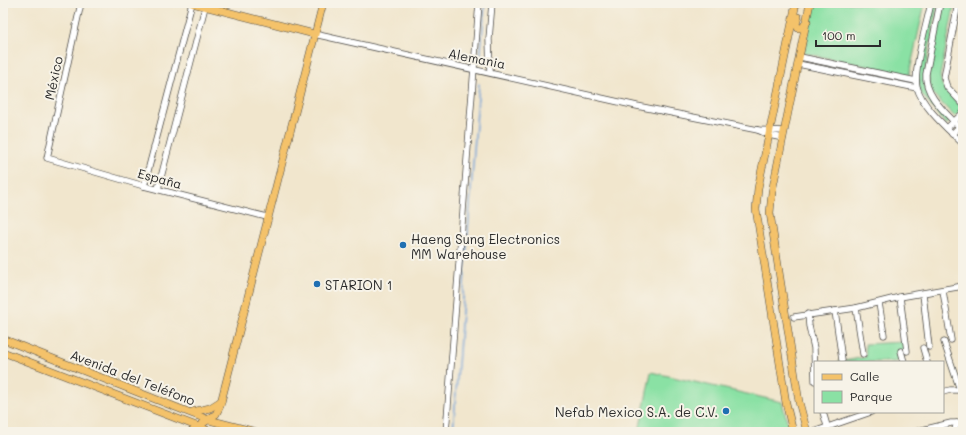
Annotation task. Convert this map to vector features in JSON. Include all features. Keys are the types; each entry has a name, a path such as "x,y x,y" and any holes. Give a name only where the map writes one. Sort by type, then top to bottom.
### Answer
{"main road":[{"name":"Alemania","path":"192,3 206,5 314,34"},
{"path":"195,430 209,420 218,410 221,401 323,3"},
{"path":"793,432 786,403 757,218 758,188 796,3"},
{"path":"800,3 797,26 802,28 807,22"},
{"path":"807,432 798,402 770,213 783,134 810,3"},
{"name":"Avenida del Teléfono","path":"3,339 209,420 256,432"},
{"name":"Avenida del Teléfono","path":"3,352 195,430 212,432"},
{"path":"188,412 202,411 221,401"}],"street":[{"name":"México","path":"47,158 81,3"},
{"path":"144,186 192,3"},
{"path":"446,432 479,3"},
{"path":"490,72 489,39 492,3"},
{"path":"931,3 916,81 917,88 924,102 952,134 963,144"},
{"path":"940,3 929,58 927,85 929,92 954,122 962,127 952,134"},
{"path":"958,3 944,78 946,87 963,104"},
{"path":"158,189 206,5"},
{"name":"Alemania","path":"314,34 490,72 636,106 783,134"},
{"path":"799,61 916,81"},
{"path":"799,61 917,88"},
{"path":"947,128 963,113"},
{"name":"España","path":"47,158 144,186 267,217"},
{"path":"794,317 856,308 900,297 943,291 963,286"},
{"path":"943,291 951,340"},
{"path":"923,294 927,361"},
{"path":"900,297 904,361"},
{"path":"879,303 884,335"},
{"path":"856,308 863,354"},
{"path":"835,311 842,360"},
{"path":"808,314 814,348 814,361"},
{"path":"944,342 961,390 944,392"},
{"path":"823,413 827,426"},
{"path":"849,413 851,418"},
{"path":"816,431 868,413"},
{"path":"914,432 945,424 956,423 963,428"},
{"path":"954,432 956,423"}],"green space":[{"path":"814,3 925,3 909,75 804,53"},
{"path":"933,3 938,3 923,81 928,95 950,121 946,125 920,92 918,74"},
{"path":"943,3 955,3 940,76 942,85 963,109 955,117 932,93 928,76"},
{"path":"904,342 906,354 900,354 901,360 898,361 844,361 866,357 865,344"},
{"path":"651,372 782,402 790,432 639,432"}],"waterway":[{"path":"480,61 485,3"},
{"path":"453,432 479,84"}],"place":[{"name":"Haeng Sung Electronics MM Warehouse","path":"403,245"},
{"name":"STARION 1","path":"317,284"},
{"name":"Nefab Mexico S.A. de C.V.","path":"726,411"}]}
